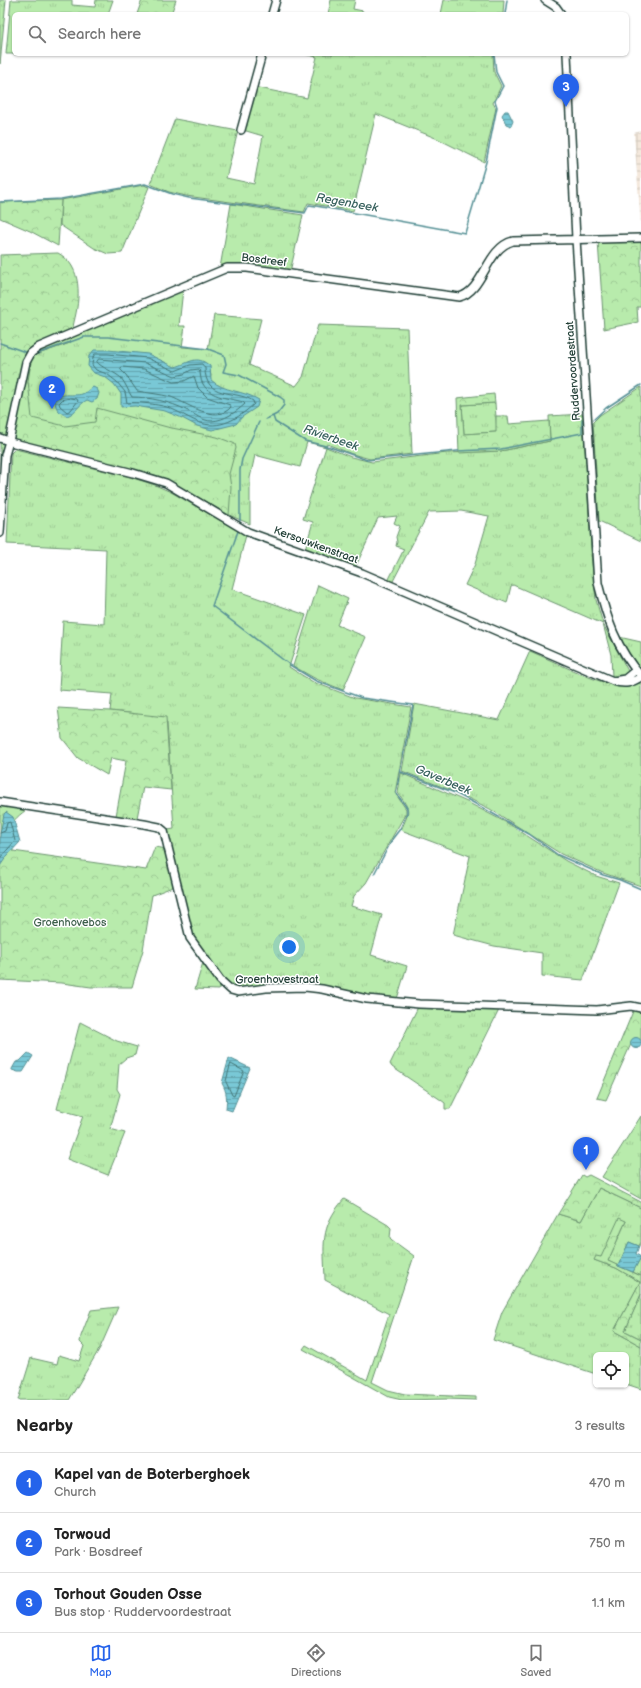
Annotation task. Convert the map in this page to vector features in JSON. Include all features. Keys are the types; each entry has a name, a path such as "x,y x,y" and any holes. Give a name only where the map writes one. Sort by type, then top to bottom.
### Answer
{"street":[{"path":"273,12 276,0"},
{"path":"545,0 556,7 559,12"},
{"path":"241,130 261,56"},
{"name":"Ruddervoordestraat","path":"567,56 576,239 598,583 616,642 639,674"},
{"path":"576,239 641,238"},
{"name":"Bosdreef","path":"0,533 5,455 26,362 36,349 222,270 233,267 459,297 466,294 472,288 497,251 505,243 513,241 576,239"},
{"path":"0,438 9,441"},
{"name":"Kersouwkenstraat","path":"9,441 162,481 248,532 362,573 613,681 625,680 639,674"},
{"name":"Groenhovestraat","path":"0,802 144,824 159,827 164,831 190,938 220,980 231,990 238,992 266,988 305,987 322,989 366,1000 419,1004 597,1010 631,1006 641,1008"}],"shaded area":[{"path":"641,131 641,227 634,133"}],"green space":[{"path":"0,0 6,0 0,64"},
{"path":"11,0 72,0 72,5 95,7 96,0 113,0 109,12 12,12 12,54 6,54"},
{"path":"142,0 176,0 172,12 138,12"},
{"path":"331,0 355,0 353,9 363,11 363,12 328,12"},
{"path":"444,0 504,0 503,12 441,12"},
{"path":"313,56 493,56 494,72 501,86 493,103 496,108 484,162 438,139 376,114 353,211 308,203 304,212 186,196 169,192 150,184 175,119 238,131 226,178 254,184 263,136 243,130 254,87 307,98 317,57"},
{"path":"144,185 149,187 122,253 108,254 94,248 60,225 61,200"},
{"path":"61,200 58,246 30,231 0,218 0,202"},
{"path":"231,204 303,215 290,272 220,268"},
{"path":"598,241 641,241 641,307 637,307 638,322 604,329"},
{"path":"58,253 72,266 76,274 78,284 78,303 70,343 32,356 28,381 32,418 65,426 95,422 97,408 167,427 217,437 233,443 235,444 236,448 229,474 231,487 229,515 179,486 158,476 6,438 2,455 0,494 0,255"},
{"path":"183,289 179,326 185,326 182,347 208,349 214,315 261,319 249,365 296,386 303,377 318,325 407,328 412,454 370,459 352,454 327,444 326,447 307,442 300,467 255,455 250,478 250,524 229,515 179,486 158,476 12,439 32,356 70,343 70,338"},
{"path":"641,387 641,541 599,521 593,422 600,415"},
{"path":"494,394 495,403 462,405 464,434 496,432 496,416 508,416 509,424 549,421 550,441 501,451 459,453 457,398"},
{"path":"495,403 497,432 464,434 462,405"},
{"path":"583,414 592,564 596,600 603,624 513,585 511,586 507,603 465,585 475,564 489,516 461,511 429,512 392,583 388,581 404,549 396,546 396,537 400,526 394,523 397,516 378,518 355,568 305,549 313,522 303,519 326,447 351,457 372,462 447,453 501,451 550,441 549,416"},
{"path":"15,449 130,477 155,485 171,492 246,535 232,589 306,615 289,667 313,682 355,698 411,707 395,793 406,809 406,813 366,883 354,896 351,906 382,915 371,955 407,966 397,999 365,997 317,986 237,989 227,985 197,945 190,930 168,830 174,829 167,723 129,713 110,711 112,694 59,690 63,621 104,624 106,549 7,544 11,453"},
{"path":"318,585 348,599 337,625 366,637 343,690 316,679 293,666"},
{"path":"603,624 628,671 623,679 612,677 611,655"},
{"path":"619,637 641,642 641,669 628,654"},
{"path":"530,651 606,683 620,686 641,683 641,886 603,873 561,854 490,809 460,794 402,771 414,704 499,720"},
{"path":"58,708 110,711 166,717 171,790 143,787 137,818 116,816 126,761 111,758 107,775 78,758 62,738"},
{"path":"401,773 467,802 509,824 566,861 596,876 619,883 583,980 542,976 542,953 494,946 453,935 470,856 401,830 408,811 398,793"},
{"name":"Groenhovebos","path":"0,803 29,808 17,817 11,826 10,836 13,851 146,870 155,847 167,849 175,886 152,895 143,950 132,987 91,987 62,983 0,980"},
{"path":"204,959 221,985 218,990 195,989"},
{"path":"419,1005 500,1008 450,1109 445,1109 445,1103 392,1067 390,1064"},
{"path":"634,1009 641,1011 641,1044 631,1044 606,1100 597,1098"},
{"path":"80,1022 117,1041 137,1047 135,1055 126,1058 119,1064 117,1089 120,1094 110,1129 125,1133 108,1175 67,1159 83,1116 57,1109"},
{"path":"641,1116 641,1199 602,1177"},
{"path":"582,1175 585,1177 589,1175 641,1202 641,1208 599,1188 581,1221 558,1214"},
{"path":"599,1188 641,1208 641,1242 639,1246 629,1242 618,1266 608,1261 626,1221 601,1257 594,1260 616,1268 640,1282 614,1331 641,1346 641,1389 629,1385 629,1352 593,1352 593,1373 493,1340 502,1312 558,1214 581,1221"},
{"path":"344,1199 388,1225 391,1228 390,1238 414,1256 372,1382 388,1390 405,1394 476,1397 476,1400 402,1400 389,1397 303,1349 306,1345 367,1380 389,1314 325,1280 324,1247 327,1228 330,1219"},
{"path":"619,1218 626,1221 608,1261 641,1276 641,1294 625,1331 641,1339 641,1346 614,1331 640,1282 616,1268 594,1260 596,1256 601,1257"},
{"path":"641,1256 641,1276 633,1272"},
{"path":"641,1294 641,1339 625,1331"},
{"path":"118,1307 100,1348 69,1400 18,1400 31,1358 57,1364 59,1355 79,1361 84,1346 80,1342 81,1336 91,1310"}],"water":[{"path":"505,111 508,111 513,121 511,126 506,124 502,115"},
{"path":"94,350 148,354 175,367 193,360 205,362 210,366 211,380 222,387 247,394 259,400 257,407 242,417 236,424 212,430 197,426 165,411 135,406 121,407 121,394 114,384 105,377 94,373 88,366 89,356"},
{"path":"93,387 97,389 99,393 97,399 92,402 87,400 70,415 67,416 60,412 57,408 55,401 60,396 79,395 85,393"},
{"path":"6,812 13,817 20,842 0,866 0,834 4,814"},
{"path":"636,1037 640,1039 642,1043 640,1047 636,1049 632,1047 630,1043 632,1039"},
{"path":"28,1053 33,1056 23,1072 12,1070 16,1062 20,1061"},
{"path":"229,1058 250,1068 232,1111 226,1109 226,1095 222,1083"},
{"path":"629,1242 639,1246 636,1254 641,1257 633,1272 618,1266"}],"waterway":[{"name":"Regenbeek","path":"505,12 507,0"},
{"name":"Regenbeek","path":"0,202 61,199 145,184 172,194 189,198 305,213 309,205 465,233 486,162 497,107 495,101 503,86 496,72 494,56"},
{"name":"Rivierbeek","path":"34,355 84,337 108,337 208,349 224,355 226,364 223,372 239,375 284,400 284,405 277,414 273,416 275,422 305,441 330,447 367,460 457,451 501,449 582,433 582,419"},
{"name":"Rivierbeek","path":"0,343 28,353"},
{"name":"Rivierbeek","path":"594,419 606,408 641,385"},
{"name":"Rivierbeek","path":"266,419 273,416"},
{"name":"Gaverbeek","path":"240,521 240,470 242,459 259,422"},
{"name":"Gaverbeek","path":"238,531 212,606 290,665 316,681 362,698 413,705 396,793 407,808 407,813 400,829 393,838 374,874"},
{"name":"Gaverbeek","path":"401,772 455,793 474,803 529,834 558,855 603,875 641,889"}],"place":[{"name":"Torhout Gouden Osse","path":"566,107"},
{"name":"Torwoud","path":"52,409"},
{"name":"Kapel van de Boterberghoek","path":"586,1170"}]}
